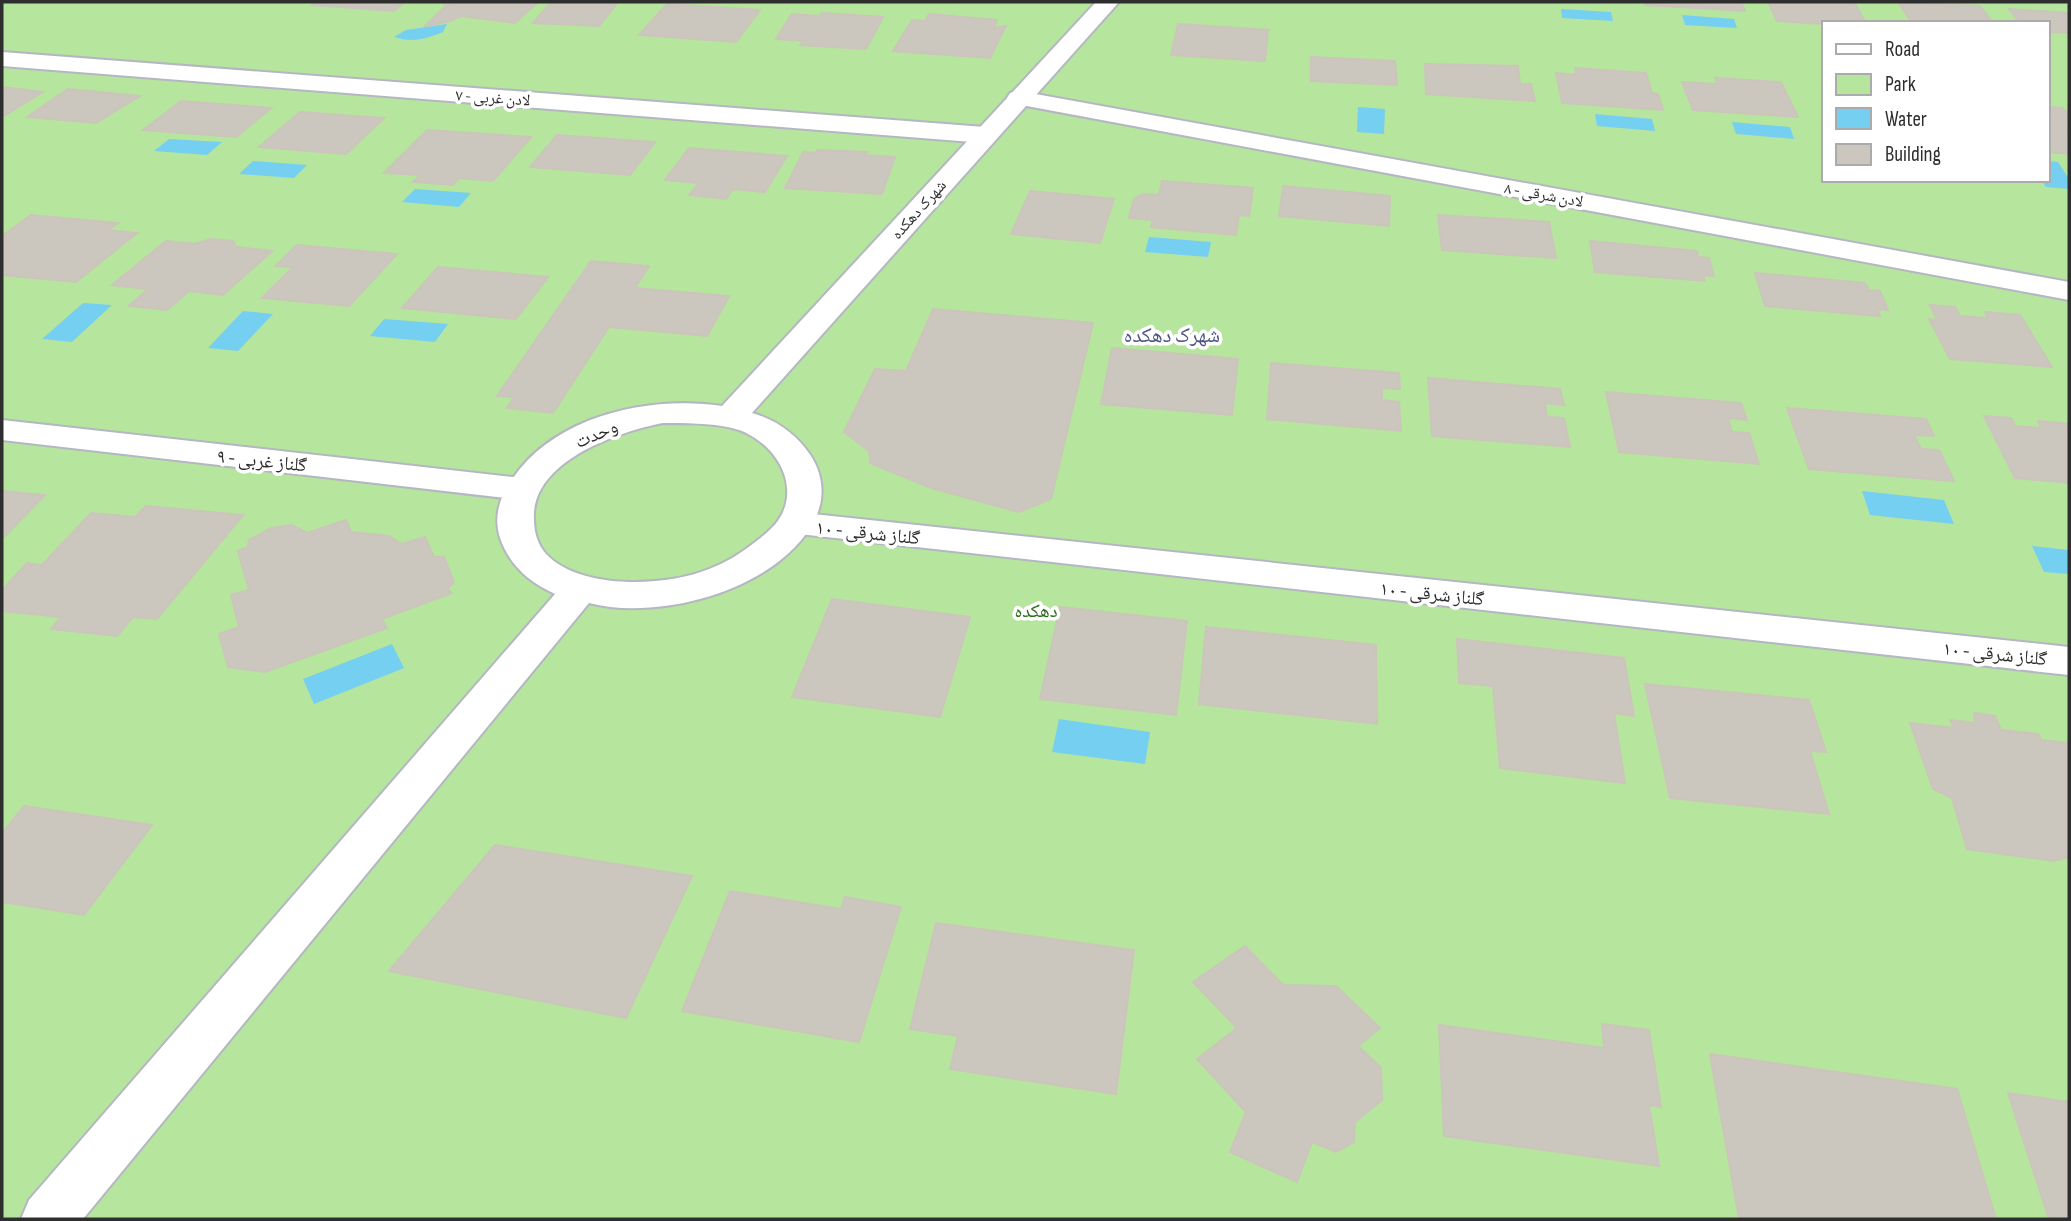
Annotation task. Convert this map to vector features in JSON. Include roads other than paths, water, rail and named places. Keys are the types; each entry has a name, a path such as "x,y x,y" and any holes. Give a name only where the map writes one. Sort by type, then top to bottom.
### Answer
{"street":[{"name":"شهرک دهکده","path":"729,418 1108,2"},
{"name":"لادن غربی - ۷","path":"2,59 985,135"},
{"name":"لادن شرقی - ۸","path":"1019,98 2069,291"},
{"name":"وحدت","path":"663,413 708,413 729,418 749,422 781,439 801,464 805,493 794,524 766,554 724,578 676,592 626,596 580,589 543,572 520,548 513,519 522,489 544,462 577,439 618,422 663,413"},
{"name":"گلناز غربی - ۹","path":"2,430 522,489"},
{"name":"گلناز شرقی - ۱۰","path":"794,524 2069,661"},
{"path":"48,1219 580,589"}],"water":[{"path":"1561,9 1611,12 1613,21 1562,18"},
{"path":"1682,15 1734,19 1737,28 1685,25"},
{"path":"447,24 443,32 424,38 407,40 394,37 406,30"},
{"path":"1358,107 1385,109 1384,134 1357,132"},
{"path":"1595,114 1652,119 1655,131 1597,126"},
{"path":"1732,122 1790,127 1794,139 1736,134"},
{"path":"169,139 222,142 207,155 154,151"},
{"path":"253,161 307,165 294,178 239,174"},
{"path":"2050,161 2058,162 2069,179 2069,189 2046,187 2042,182 2050,182"},
{"path":"415,189 471,193 459,207 402,202"},
{"path":"1149,237 1211,242 1208,257 1145,252"},
{"path":"83,303 112,305 72,342 42,339"},
{"path":"243,311 273,314 238,351 208,348"},
{"path":"384,319 448,324 435,342 370,336"},
{"path":"1862,491 1944,500 1954,524 1870,515"},
{"path":"2032,546 2069,550 2069,574 2044,572"},
{"path":"392,644 404,668 314,704 303,679"},
{"path":"1059,719 1150,732 1145,764 1052,752"}],"district":[{"name":"شهرک دهکده","path":"1172,335"}],"park label":[{"name":"دهکده","path":"1036,610"}]}
